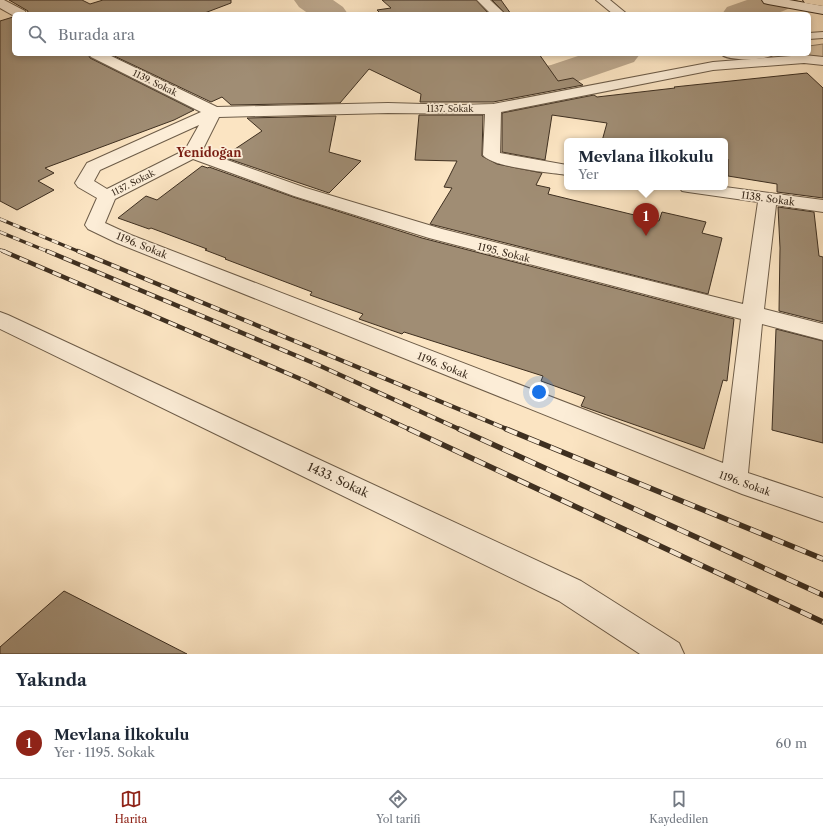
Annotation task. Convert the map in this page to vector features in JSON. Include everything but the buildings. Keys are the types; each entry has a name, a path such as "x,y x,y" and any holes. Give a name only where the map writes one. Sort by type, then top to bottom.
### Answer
{"street":[{"path":"483,0 497,12"},
{"path":"602,0 619,12"},
{"path":"768,0 819,5"},
{"path":"0,3 16,12"},
{"name":"1139. Sokak","path":"100,56 214,112"},
{"name":"1137. Sokak","path":"214,112 388,108 459,110 493,109 713,66 781,57 823,61"},
{"path":"493,109 491,155 500,159 564,170"},
{"path":"192,152 214,112"},
{"path":"107,196 84,182 93,167 214,112"},
{"name":"1137. Sokak","path":"107,196 192,152"},
{"name":"1195. Sokak","path":"192,152 300,192 436,234 823,332"},
{"name":"1138. Sokak","path":"710,190 823,206"},
{"name":"1196. Sokak","path":"107,196 95,225 124,239 734,479 823,510"},
{"path":"734,479 752,314 768,198"},
{"name":"1433. Sokak","path":"0,320 570,590 668,654"}],"lane":[{"path":"811,36 823,35"}],"shaded area":[{"path":"823,44 823,57 811,55 811,46"}],"waterway":[{"path":"311,0 328,12"},
{"path":"745,12 781,0"},
{"path":"396,56 433,75 484,84 527,82 562,74 615,56"}],"railway":[{"path":"0,219 80,252"},
{"path":"0,232 49,252"},
{"path":"3,251 303,380 411,430"},
{"path":"47,251 316,364 461,430"},
{"path":"78,251 509,430"},
{"path":"409,429 823,622"},
{"path":"459,429 823,595"},
{"path":"506,429 823,559"}],"place":[{"name":"Mevlana İlkokulu","path":"646,236"}],"district":[{"name":"Yenidoğan","path":"209,153"}]}
